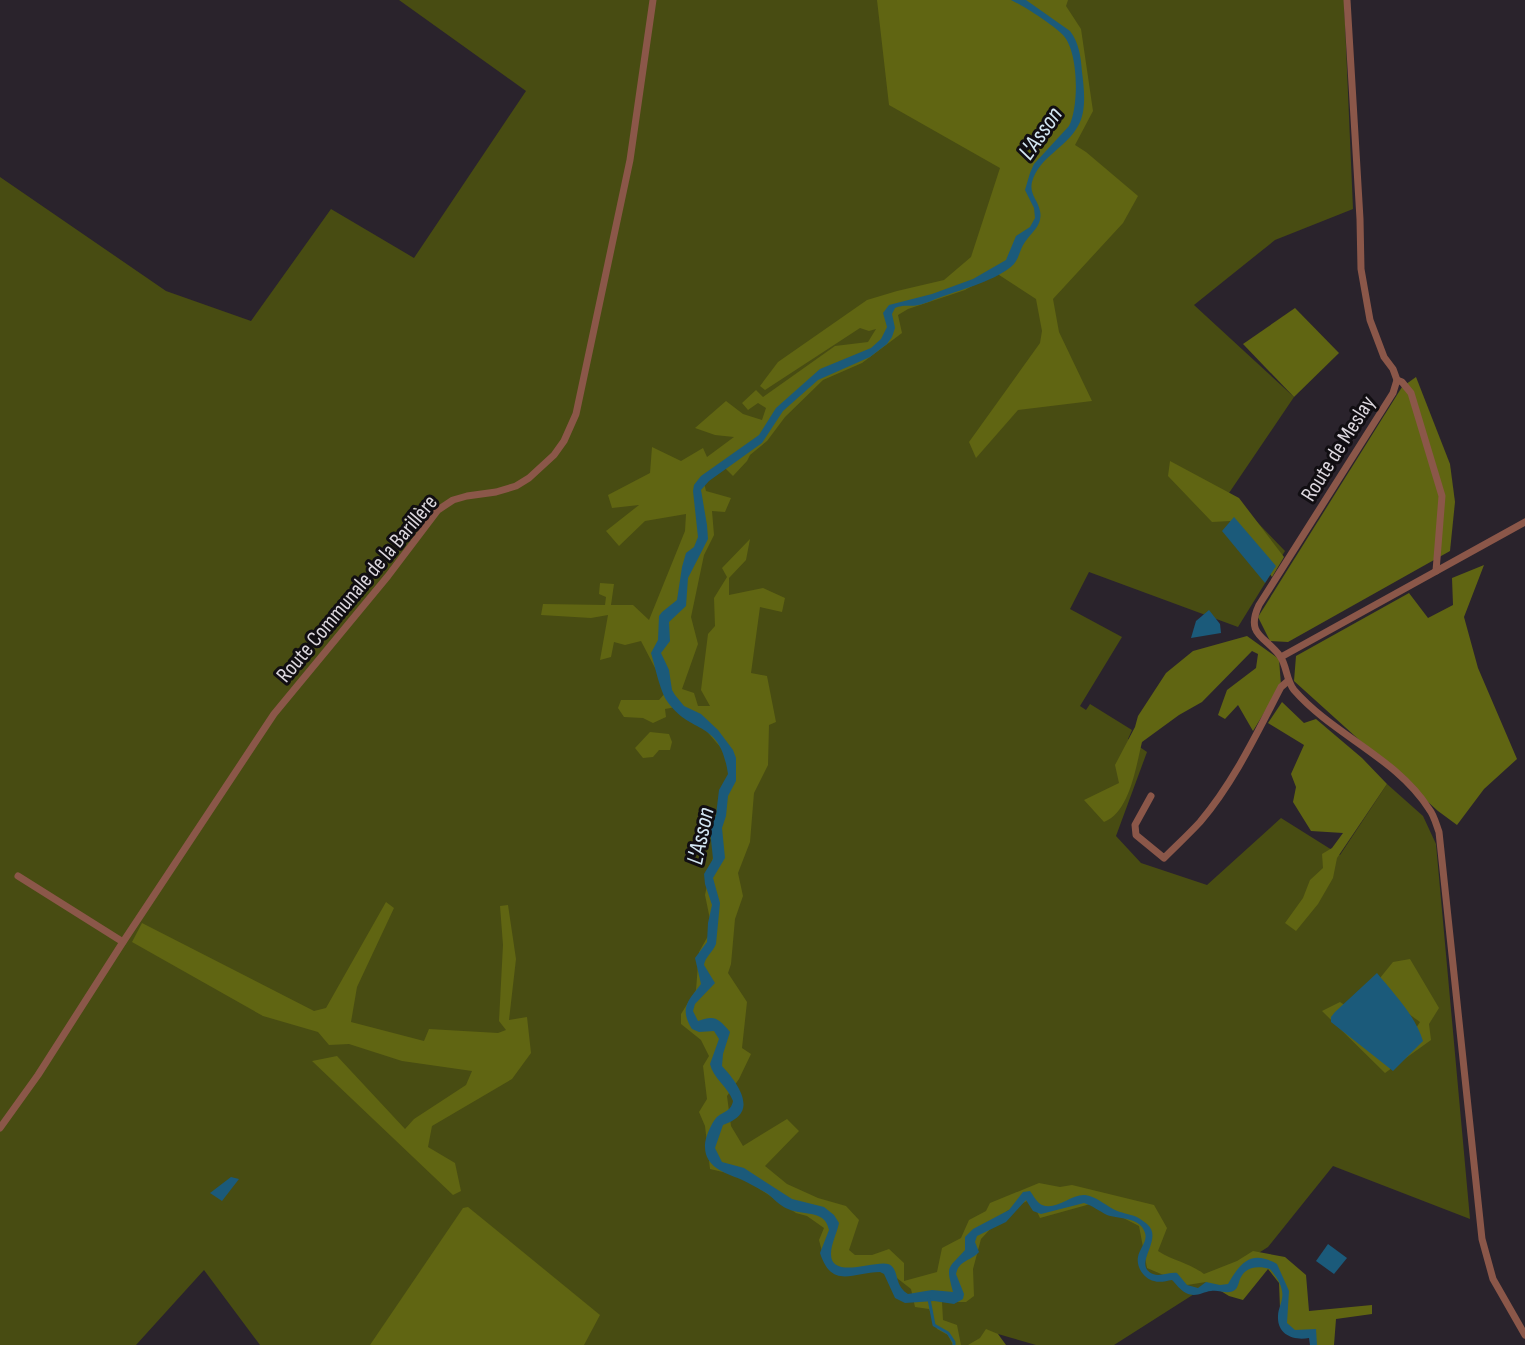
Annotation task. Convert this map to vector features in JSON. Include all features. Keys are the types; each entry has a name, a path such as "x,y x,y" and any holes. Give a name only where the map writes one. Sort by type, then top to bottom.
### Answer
{"street":[{"name":"Route Communale de la Barillère","path":"0,1128 38,1075 274,714 438,510 453,500 516,486 541,468 564,441 576,414 630,160 653,0"},
{"name":"Route de Meslay","path":"1281,657 1259,636 1254,627 1255,613 1393,393 1397,380 1384,357 1370,320 1361,269 1347,0"},
{"path":"1397,380 1411,393 1442,496 1436,571"},
{"path":"1525,522 1281,657 1293,688 1314,709 1412,786 1431,811 1439,832 1482,1239 1493,1279 1525,1335"},
{"path":"1151,796 1135,825 1136,835 1164,858 1200,821 1219,795 1244,757 1281,687 1288,681"},
{"path":"18,876 123,942"}],"green space":[{"path":"399,0 1344,0 1353,209 1275,240 1194,305 1294,397 1229,493 1285,551 1238,627 1089,572 1070,609 1122,637 1080,706 1086,710 1090,704 1132,730 1128,739 1147,752 1116,836 1141,863 1207,885 1281,818 1340,855 1387,784 1423,816 1436,844 1470,1219 1333,1166 1268,1247 1114,1345 1036,1345 998,1334 992,1345 260,1345 204,1270 136,1345 0,1345 0,177 166,291 251,321 331,209 414,258 526,91"}],"shaded area":[{"path":"877,0 1068,0 1066,6 1081,29 1093,111 1075,145 1138,196 1123,223 1053,299 1059,332 1092,401 1018,410 976,458 969,442 1040,343 1042,331 1036,299 996,273 965,290 898,315 902,333 862,363 823,380 785,417 733,476 725,468 704,483 706,491 731,498 725,512 712,511 714,535 704,555 691,617 698,644 682,689 694,693 698,706 710,706 701,690 708,634 715,626 714,598 727,577 722,568 750,539 746,560 729,578 729,595 763,588 785,598 782,612 760,607 751,673 767,676 776,722 769,725 768,765 754,793 750,842 738,873 743,896 735,919 728,973 747,1002 742,1048 751,1054 727,1096 731,1126 743,1146 787,1119 799,1131 765,1166 787,1184 846,1206 859,1220 849,1250 855,1255 872,1255 889,1249 904,1263 904,1281 937,1272 942,1248 961,1238 969,1220 986,1211 990,1203 1039,1183 1060,1187 1072,1185 1154,1205 1167,1228 1158,1251 1204,1274 1253,1251 1285,1257 1306,1275 1309,1311 1372,1305 1372,1314 1336,1319 1334,1345 1315,1345 1312,1339 1290,1332 1280,1308 1279,1283 1268,1269 1243,1300 1229,1296 1206,1282 1187,1285 1147,1268 1139,1226 1094,1203 1040,1218 1031,1199 1007,1211 981,1239 973,1269 974,1296 966,1302 942,1302 943,1320 957,1325 961,1345 953,1345 948,1335 937,1329 929,1309 915,1307 911,1289 888,1271 846,1271 824,1259 819,1240 824,1228 740,1176 710,1169 705,1126 699,1112 707,1099 703,1066 709,1056 701,1040 681,1024 681,1014 696,990 699,952 712,929 705,895 733,762 704,728 676,707 665,709 666,717 653,723 643,718 624,717 618,708 621,700 659,700 667,691 641,641 625,645 614,642 611,657 600,660 608,615 591,618 541,615 543,604 605,605 606,597 599,594 600,583 614,584 611,605 633,605 649,620 685,531 686,514 645,521 619,546 606,531 639,505 612,508 608,495 650,473 652,447 681,461 703,448 707,457 734,437 695,428 726,401 743,414 762,420 766,408 758,403 748,410 742,403 756,390 763,397 835,346 868,342 876,329 869,331 860,328 765,390 760,386 778,362 867,300 944,280 971,257 1000,168 889,105"},
{"path":"1295,308 1339,353 1294,397 1243,344"},
{"path":"1416,377 1450,464 1455,502 1450,551 1288,642 1270,641 1258,617 1402,387"},
{"path":"1170,461 1239,498 1284,557 1272,577 1230,521 1212,522 1168,476"},
{"path":"1484,565 1464,617 1478,668 1517,759 1484,789 1457,825 1294,681 1296,656 1409,593 1428,618 1453,605 1452,578"},
{"path":"1247,636 1279,659 1281,685 1253,731 1238,705 1225,719 1218,715 1227,690 1256,668 1258,654 1252,651 1202,702 1142,742 1126,799 1113,817 1104,822 1084,800 1119,783 1115,765 1138,716 1166,673 1193,651"},
{"path":"1282,702 1304,723 1316,719 1387,784 1337,858 1333,878 1318,904 1296,931 1285,923 1303,898 1310,880 1323,868 1322,854 1332,848 1343,833 1311,831 1293,802 1296,787 1291,774 1304,745 1268,723"},
{"path":"650,732 669,734 672,742 670,750 659,750 653,757 643,758 635,748"},
{"path":"386,902 394,908 357,987 351,1022 424,1041 429,1029 498,1033 506,1030 499,1021 503,945 500,906 508,905 516,959 509,1020 527,1017 531,1053 512,1079 432,1126 428,1147 455,1163 461,1191 453,1195 312,1061 337,1056 405,1129 414,1119 466,1085 472,1071 402,1061 349,1044 329,1045 318,1032 263,1016 132,942 142,923 314,1011 326,1008"},
{"path":"1410,959 1439,1008 1429,1024 1431,1040 1385,1073 1322,1011 1340,1002 1405,1045 1420,1022 1398,1006 1380,978 1393,962"},
{"path":"468,1207 600,1315 584,1345 370,1345 463,1208"},
{"path":"986,1329 998,1334 1006,1345 968,1345 980,1338"}],"water":[{"path":"1011,0 1026,0 1070,31 1080,56 1084,99 1083,113 1073,134 1035,173 1032,190 1041,216 1016,262 980,284 924,304 895,308 892,314 895,328 887,344 870,357 818,380 783,411 762,443 701,490 708,539 688,578 686,606 669,622 670,641 661,653 675,695 684,706 701,714 718,730 736,758 736,781 728,796 722,828 725,858 713,878 720,903 716,944 704,965 715,983 695,1004 693,1011 698,1021 716,1019 730,1032 722,1066 743,1099 741,1113 723,1125 715,1148 722,1162 744,1168 792,1199 824,1207 834,1215 839,1223 831,1254 838,1266 888,1264 908,1294 932,1290 953,1292 950,1268 965,1250 965,1237 973,1229 1009,1210 1023,1192 1030,1191 1038,1203 1047,1206 1085,1195 1147,1224 1152,1230 1152,1237 1145,1264 1153,1274 1177,1273 1187,1285 1198,1288 1206,1282 1228,1284 1242,1264 1253,1258 1277,1264 1289,1291 1287,1323 1295,1330 1316,1329 1317,1345 1310,1345 1309,1338 1288,1335 1280,1328 1278,1316 1282,1291 1270,1269 1250,1269 1241,1277 1236,1289 1230,1292 1190,1294 1172,1280 1154,1281 1142,1272 1138,1257 1146,1236 1139,1224 1107,1215 1084,1203 1041,1214 1033,1211 1026,1200 1006,1222 977,1236 975,1242 979,1252 962,1263 956,1274 963,1299 954,1304 934,1301 905,1303 895,1298 884,1274 880,1272 844,1276 831,1272 820,1253 829,1230 823,1219 785,1208 768,1194 717,1168 706,1154 706,1140 712,1124 733,1101 710,1064 719,1039 714,1031 692,1029 686,1010 701,984 695,958 707,942 712,905 704,874 713,859 710,830 716,815 719,790 728,774 724,756 712,736 676,712 664,697 651,653 658,640 659,616 677,600 686,553 694,547 698,537 693,491 701,476 759,435 776,408 820,369 871,348 881,339 887,327 883,313 889,305 973,279 1006,260 1016,236 1030,227 1035,218 1034,208 1025,190 1034,164 1069,126 1075,106 1075,66 1063,35"},
{"path":"1234,517 1276,566 1265,583 1222,531"},
{"path":"1209,610 1220,624 1221,633 1191,638 1196,621"},
{"path":"1377,973 1409,1014 1423,1041 1393,1071 1331,1022 1335,1012"},
{"path":"231,1177 239,1179 222,1201 210,1193"},
{"path":"1328,1244 1347,1258 1334,1274 1316,1261"}],"waterway":[{"path":"929,1299 934,1325 948,1333 954,1345"}],"water label":[{"name":"L'Asson","path":"1040,133"},
{"name":"L'Asson","path":"700,836"}]}
